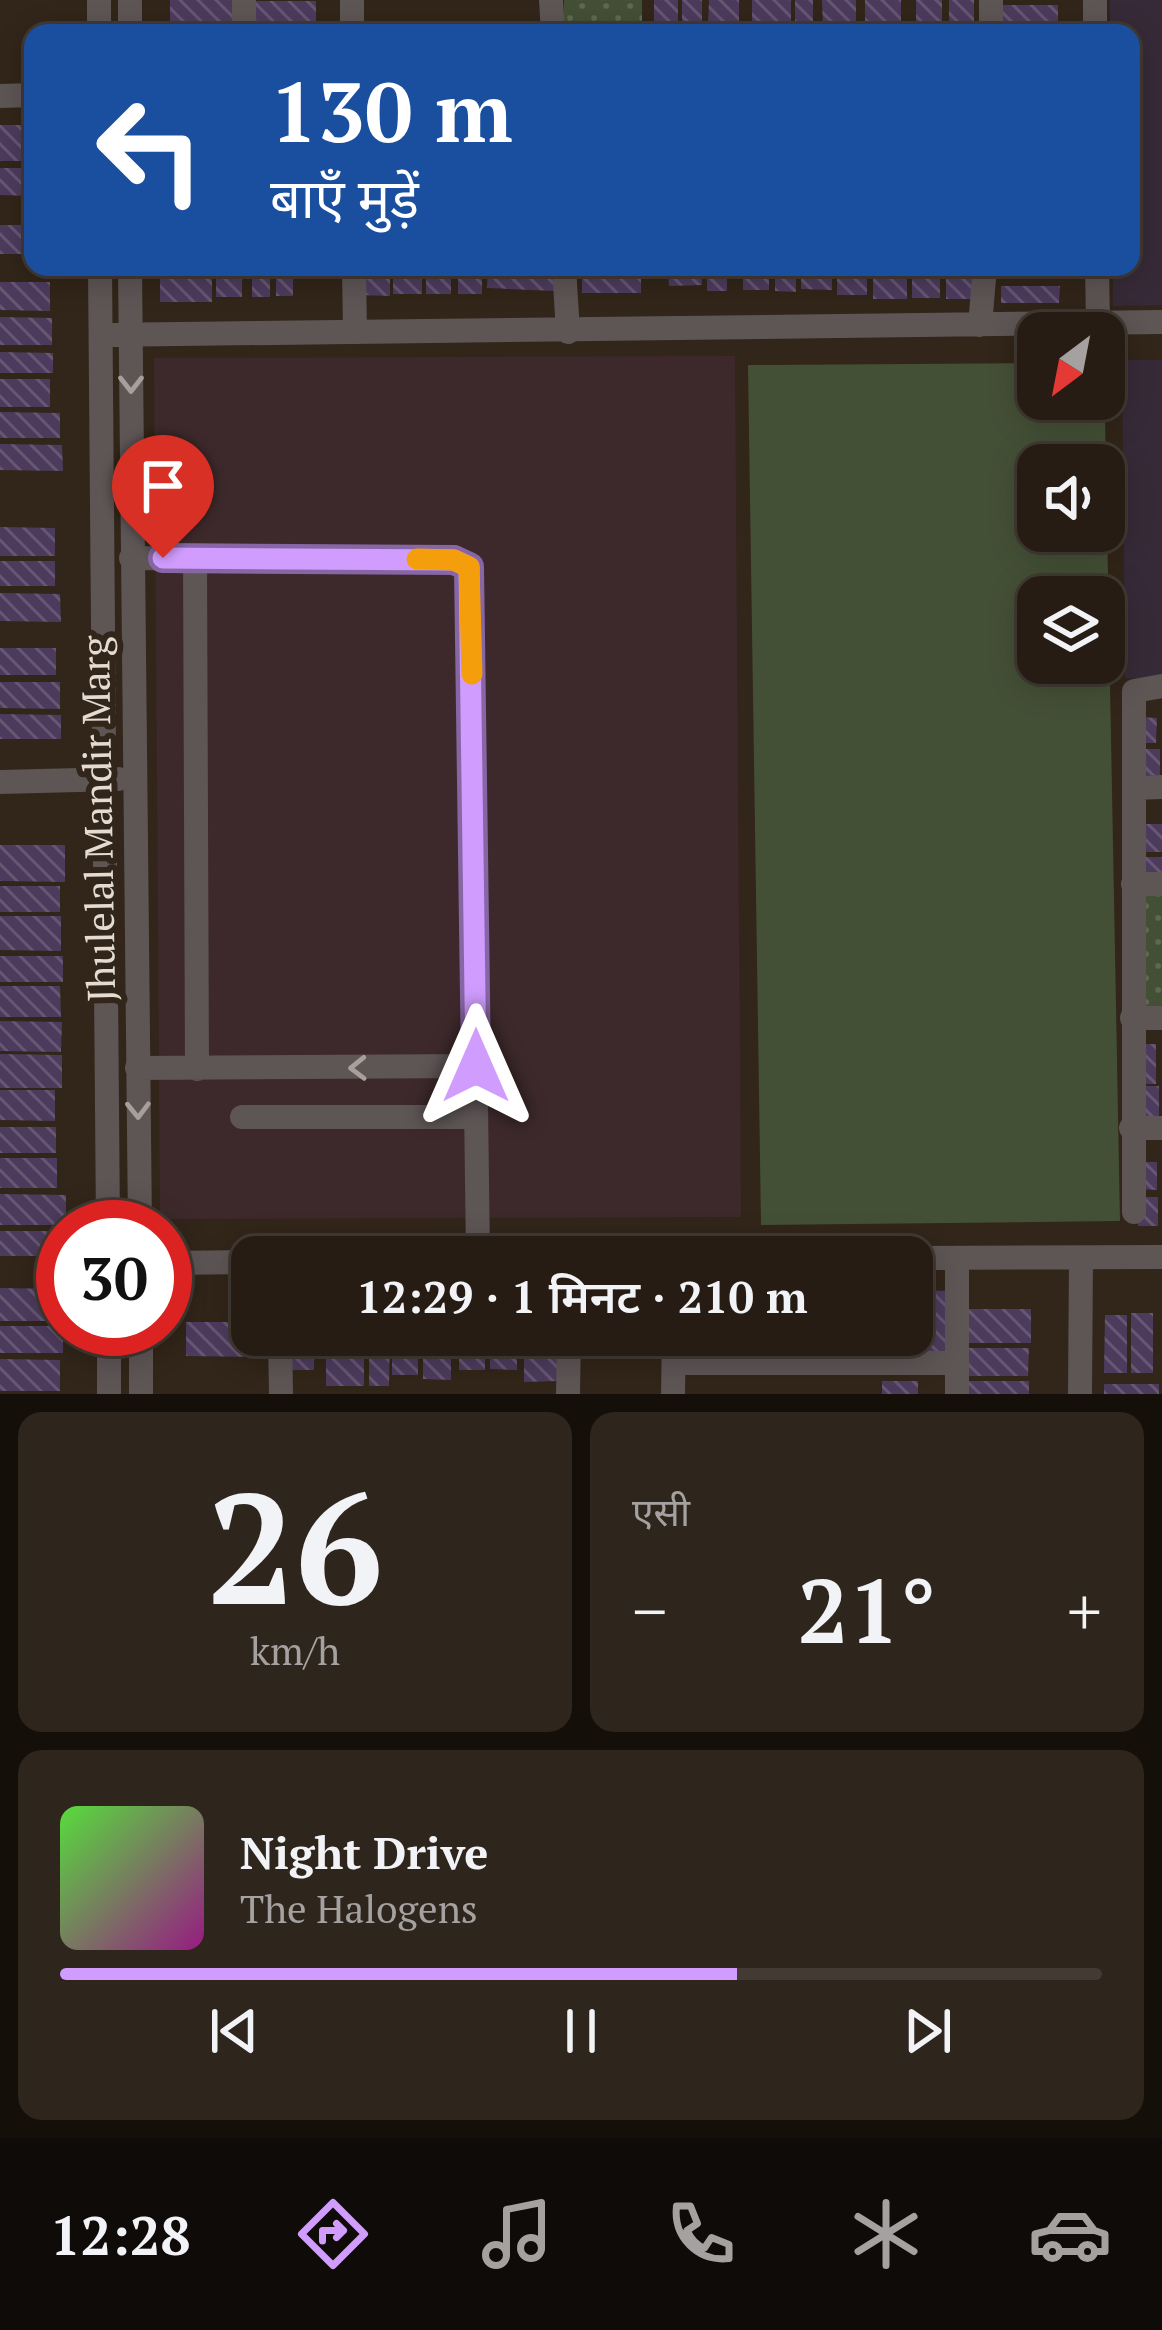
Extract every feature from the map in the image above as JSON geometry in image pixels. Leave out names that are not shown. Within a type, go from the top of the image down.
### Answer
[{"type":"street","name":"Jhulelal Mandir Marg","points":[[100,276],[108,1200]]},
{"type":"street","name":"Jhulelal Mandir Marg","points":[[130,276],[139,1200]]},
{"type":"street","points":[[354,276],[355,332]]},
{"type":"street","points":[[565,276],[568,332]]},
{"type":"street","points":[[980,325],[984,276]]},
{"type":"street","points":[[1097,276],[1098,312]]},
{"type":"street","points":[[1125,323],[1162,322]]},
{"type":"street","points":[[101,335],[1017,324]]},
{"type":"street","points":[[131,558],[454,560],[469,567],[478,1236]]},
{"type":"street","points":[[195,558],[197,1069]]},
{"type":"street","points":[[1134,1212],[1134,691],[1140,685],[1162,686]]},
{"type":"street","points":[[0,782],[132,779]]},
{"type":"street","points":[[1134,788],[1162,788]]},
{"type":"street","points":[[1133,884],[1162,884]]},
{"type":"street","points":[[1132,1018],[1162,1018]]},
{"type":"street","points":[[137,1068],[476,1066]]},
{"type":"street","points":[[242,1117],[476,1118]]},
{"type":"street","points":[[1131,1128],[1162,1128]]},
{"type":"street","points":[[933,1258],[1162,1257]]},
{"type":"street","points":[[957,1394],[958,1258]]},
{"type":"street","points":[[1080,1394],[1081,1258]]},
{"type":"street","points":[[192,1262],[231,1262]]},
{"type":"street","points":[[109,1356],[110,1394]]},
{"type":"street","points":[[141,1356],[141,1394]]},
{"type":"street","points":[[280,1356],[281,1394]]},
{"type":"street","points":[[568,1356],[568,1394]]},
{"type":"street","points":[[673,1394],[674,1356]]},
{"type":"street","points":[[674,1363],[957,1363]]},
{"type":"shaded area","points":[[1110,0],[1162,0],[1162,305],[1113,306],[1113,276],[1140,276],[1140,24],[1110,24]]},
{"type":"shaded area","points":[[735,356],[741,1217],[192,1219],[192,1200],[160,1200],[154,358]]},
{"type":"shaded area","points":[[1125,360],[1162,360],[1162,678],[1125,678]]},
{"type":"green space","points":[[564,0],[642,0],[642,24],[564,24]]},
{"type":"green space","points":[[1017,363],[1017,420],[1105,420],[1106,444],[1017,444],[1017,552],[1108,552],[1108,576],[1017,576],[1017,684],[1110,684],[1120,1221],[761,1225],[748,365]]},
{"type":"green space","points":[[1142,892],[1162,892],[1162,1008],[1141,1008]]},
{"type":"building","points":[[170,0],[236,0],[236,24],[170,24]]},
{"type":"building","points":[[654,0],[678,0],[678,24],[654,24]]},
{"type":"building","points":[[682,0],[702,0],[702,24],[682,24]]},
{"type":"building","points":[[709,0],[739,0],[739,24],[708,24]]},
{"type":"building","points":[[752,0],[791,0],[791,24],[752,24]]},
{"type":"building","points":[[795,0],[813,0],[813,24],[795,24]]},
{"type":"building","points":[[822,0],[856,0],[856,24],[823,24]]},
{"type":"building","points":[[865,0],[901,0],[901,24],[865,24]]},
{"type":"building","points":[[916,0],[942,0],[942,24],[916,24]]},
{"type":"building","points":[[949,0],[974,0],[974,24],[949,24]]},
{"type":"building","points":[[253,1],[316,1],[316,24],[253,24]]},
{"type":"building","points":[[1000,5],[1058,5],[1058,24],[1000,24]]},
{"type":"building","points":[[0,125],[24,125],[24,161],[0,161]]},
{"type":"building","points":[[0,168],[24,168],[24,196],[0,195]]},
{"type":"building","points":[[0,225],[24,225],[24,254],[0,254]]},
{"type":"building","points":[[160,276],[212,276],[212,302],[160,302]]},
{"type":"building","points":[[216,276],[242,276],[242,297],[216,297]]},
{"type":"building","points":[[252,276],[270,276],[270,297],[252,297]]},
{"type":"building","points":[[276,276],[293,276],[293,296],[276,296]]},
{"type":"building","points":[[359,276],[390,276],[390,296],[359,295]]},
{"type":"building","points":[[393,276],[422,276],[422,294],[393,294]]},
{"type":"building","points":[[426,276],[451,276],[451,294],[426,294]]},
{"type":"building","points":[[458,276],[482,276],[482,294],[458,294]]},
{"type":"building","points":[[488,276],[555,276],[555,291],[487,288]]},
{"type":"building","points":[[582,276],[641,276],[641,293],[582,293]]},
{"type":"building","points":[[668,276],[702,276],[702,285],[669,286]]},
{"type":"building","points":[[707,276],[727,276],[727,291],[707,291]]},
{"type":"building","points":[[743,276],[769,276],[769,290],[743,290]]},
{"type":"building","points":[[775,276],[796,276],[796,292],[775,291]]},
{"type":"building","points":[[801,276],[832,276],[832,290],[801,289]]},
{"type":"building","points":[[837,276],[867,276],[867,295],[837,295]]},
{"type":"building","points":[[873,276],[907,276],[907,299],[873,299]]},
{"type":"building","points":[[912,276],[940,276],[940,298],[912,298]]},
{"type":"building","points":[[946,276],[975,276],[975,299],[946,299]]},
{"type":"building","points":[[1000,276],[1059,276],[1059,279]]},
{"type":"building","points":[[0,282],[50,282],[50,311],[0,310]]},
{"type":"building","points":[[1001,286],[1060,286],[1059,303],[1001,303]]},
{"type":"building","points":[[0,317],[52,318],[52,345],[0,345]]},
{"type":"building","points":[[0,352],[53,353],[53,373],[0,373]]},
{"type":"building","points":[[0,379],[50,379],[50,407],[0,407]]},
{"type":"building","points":[[0,412],[60,413],[60,438],[0,438]]},
{"type":"building","points":[[0,444],[62,445],[63,471],[0,470]]},
{"type":"building","points":[[0,527],[55,528],[55,556],[0,556]]},
{"type":"building","points":[[0,561],[55,561],[55,586],[0,586]]},
{"type":"building","points":[[0,593],[60,594],[61,622],[0,621]]},
{"type":"building","points":[[0,648],[56,648],[56,675],[0,675]]},
{"type":"building","points":[[0,682],[60,682],[60,709],[0,708]]},
{"type":"building","points":[[0,714],[61,715],[61,739],[0,739]]},
{"type":"building","points":[[1140,717],[1157,718],[1156,743],[1138,743]]},
{"type":"building","points":[[1139,749],[1160,749],[1160,776],[1139,775]]},
{"type":"building","points":[[1138,824],[1162,824],[1162,852],[1138,852]]},
{"type":"building","points":[[0,845],[65,845],[65,882],[0,881]]},
{"type":"building","points":[[1137,857],[1162,857],[1162,880],[1137,880]]},
{"type":"building","points":[[0,886],[60,886],[60,912],[0,912]]},
{"type":"building","points":[[0,916],[61,916],[61,951],[0,950]]},
{"type":"building","points":[[0,956],[63,956],[63,982],[0,982]]},
{"type":"building","points":[[0,986],[60,986],[61,1017],[0,1017]]},
{"type":"building","points":[[0,1021],[62,1022],[61,1052],[0,1051]]},
{"type":"building","points":[[1135,1044],[1156,1044],[1156,1084],[1135,1084]]},
{"type":"building","points":[[0,1054],[62,1055],[62,1088],[0,1088]]},
{"type":"building","points":[[1135,1086],[1159,1086],[1159,1118],[1135,1118]]},
{"type":"building","points":[[0,1090],[55,1090],[55,1121],[0,1120]]},
{"type":"building","points":[[0,1127],[56,1127],[56,1153],[0,1153]]},
{"type":"building","points":[[0,1158],[57,1158],[57,1188],[0,1188]]},
{"type":"building","points":[[1137,1162],[1157,1162],[1157,1190],[1137,1189]]},
{"type":"building","points":[[0,1194],[66,1195],[66,1200],[36,1200],[36,1225],[0,1225]]},
{"type":"building","points":[[1138,1197],[1158,1197],[1158,1226],[1138,1226]]},
{"type":"building","points":[[0,1231],[36,1231],[36,1256],[0,1256]]},
{"type":"building","points":[[0,1288],[36,1289],[36,1321],[0,1321]]},
{"type":"building","points":[[933,1291],[949,1291],[949,1359],[913,1358],[933,1356]]},
{"type":"building","points":[[963,1309],[1031,1309],[1031,1343],[962,1343]]},
{"type":"building","points":[[1131,1313],[1153,1313],[1153,1373],[1131,1373]]},
{"type":"building","points":[[1105,1315],[1127,1315],[1127,1373],[1104,1373]]},
{"type":"building","points":[[192,1322],[231,1322],[231,1356],[258,1357],[186,1356],[192,1356]]},
{"type":"building","points":[[0,1326],[36,1326],[36,1353],[0,1353]]},
{"type":"building","points":[[963,1348],[1029,1348],[1028,1376],[963,1376]]},
{"type":"building","points":[[284,1356],[314,1356],[314,1370],[284,1370]]},
{"type":"building","points":[[326,1356],[364,1356],[364,1386],[326,1386]]},
{"type":"building","points":[[369,1356],[390,1356],[389,1386],[369,1386]]},
{"type":"building","points":[[392,1356],[418,1356],[418,1375],[392,1375]]},
{"type":"building","points":[[423,1356],[451,1356],[451,1380],[423,1379]]},
{"type":"building","points":[[459,1356],[485,1356],[485,1370],[459,1370]]},
{"type":"building","points":[[490,1356],[517,1356],[517,1370],[490,1369]]},
{"type":"building","points":[[524,1356],[558,1356],[558,1381],[524,1382]]},
{"type":"building","points":[[0,1359],[60,1360],[60,1391],[0,1391]]},
{"type":"building","points":[[882,1381],[918,1381],[918,1394],[882,1394]]},
{"type":"building","points":[[964,1381],[1029,1381],[1029,1394],[964,1394]]},
{"type":"building","points":[[1104,1384],[1159,1384],[1159,1394],[1104,1394]]},
{"type":"slow traffic","points":[[417,559],[454,560],[469,567],[472,674]]},
{"type":"route","points":[[163,558],[454,560],[469,567],[476,1066]]}]
